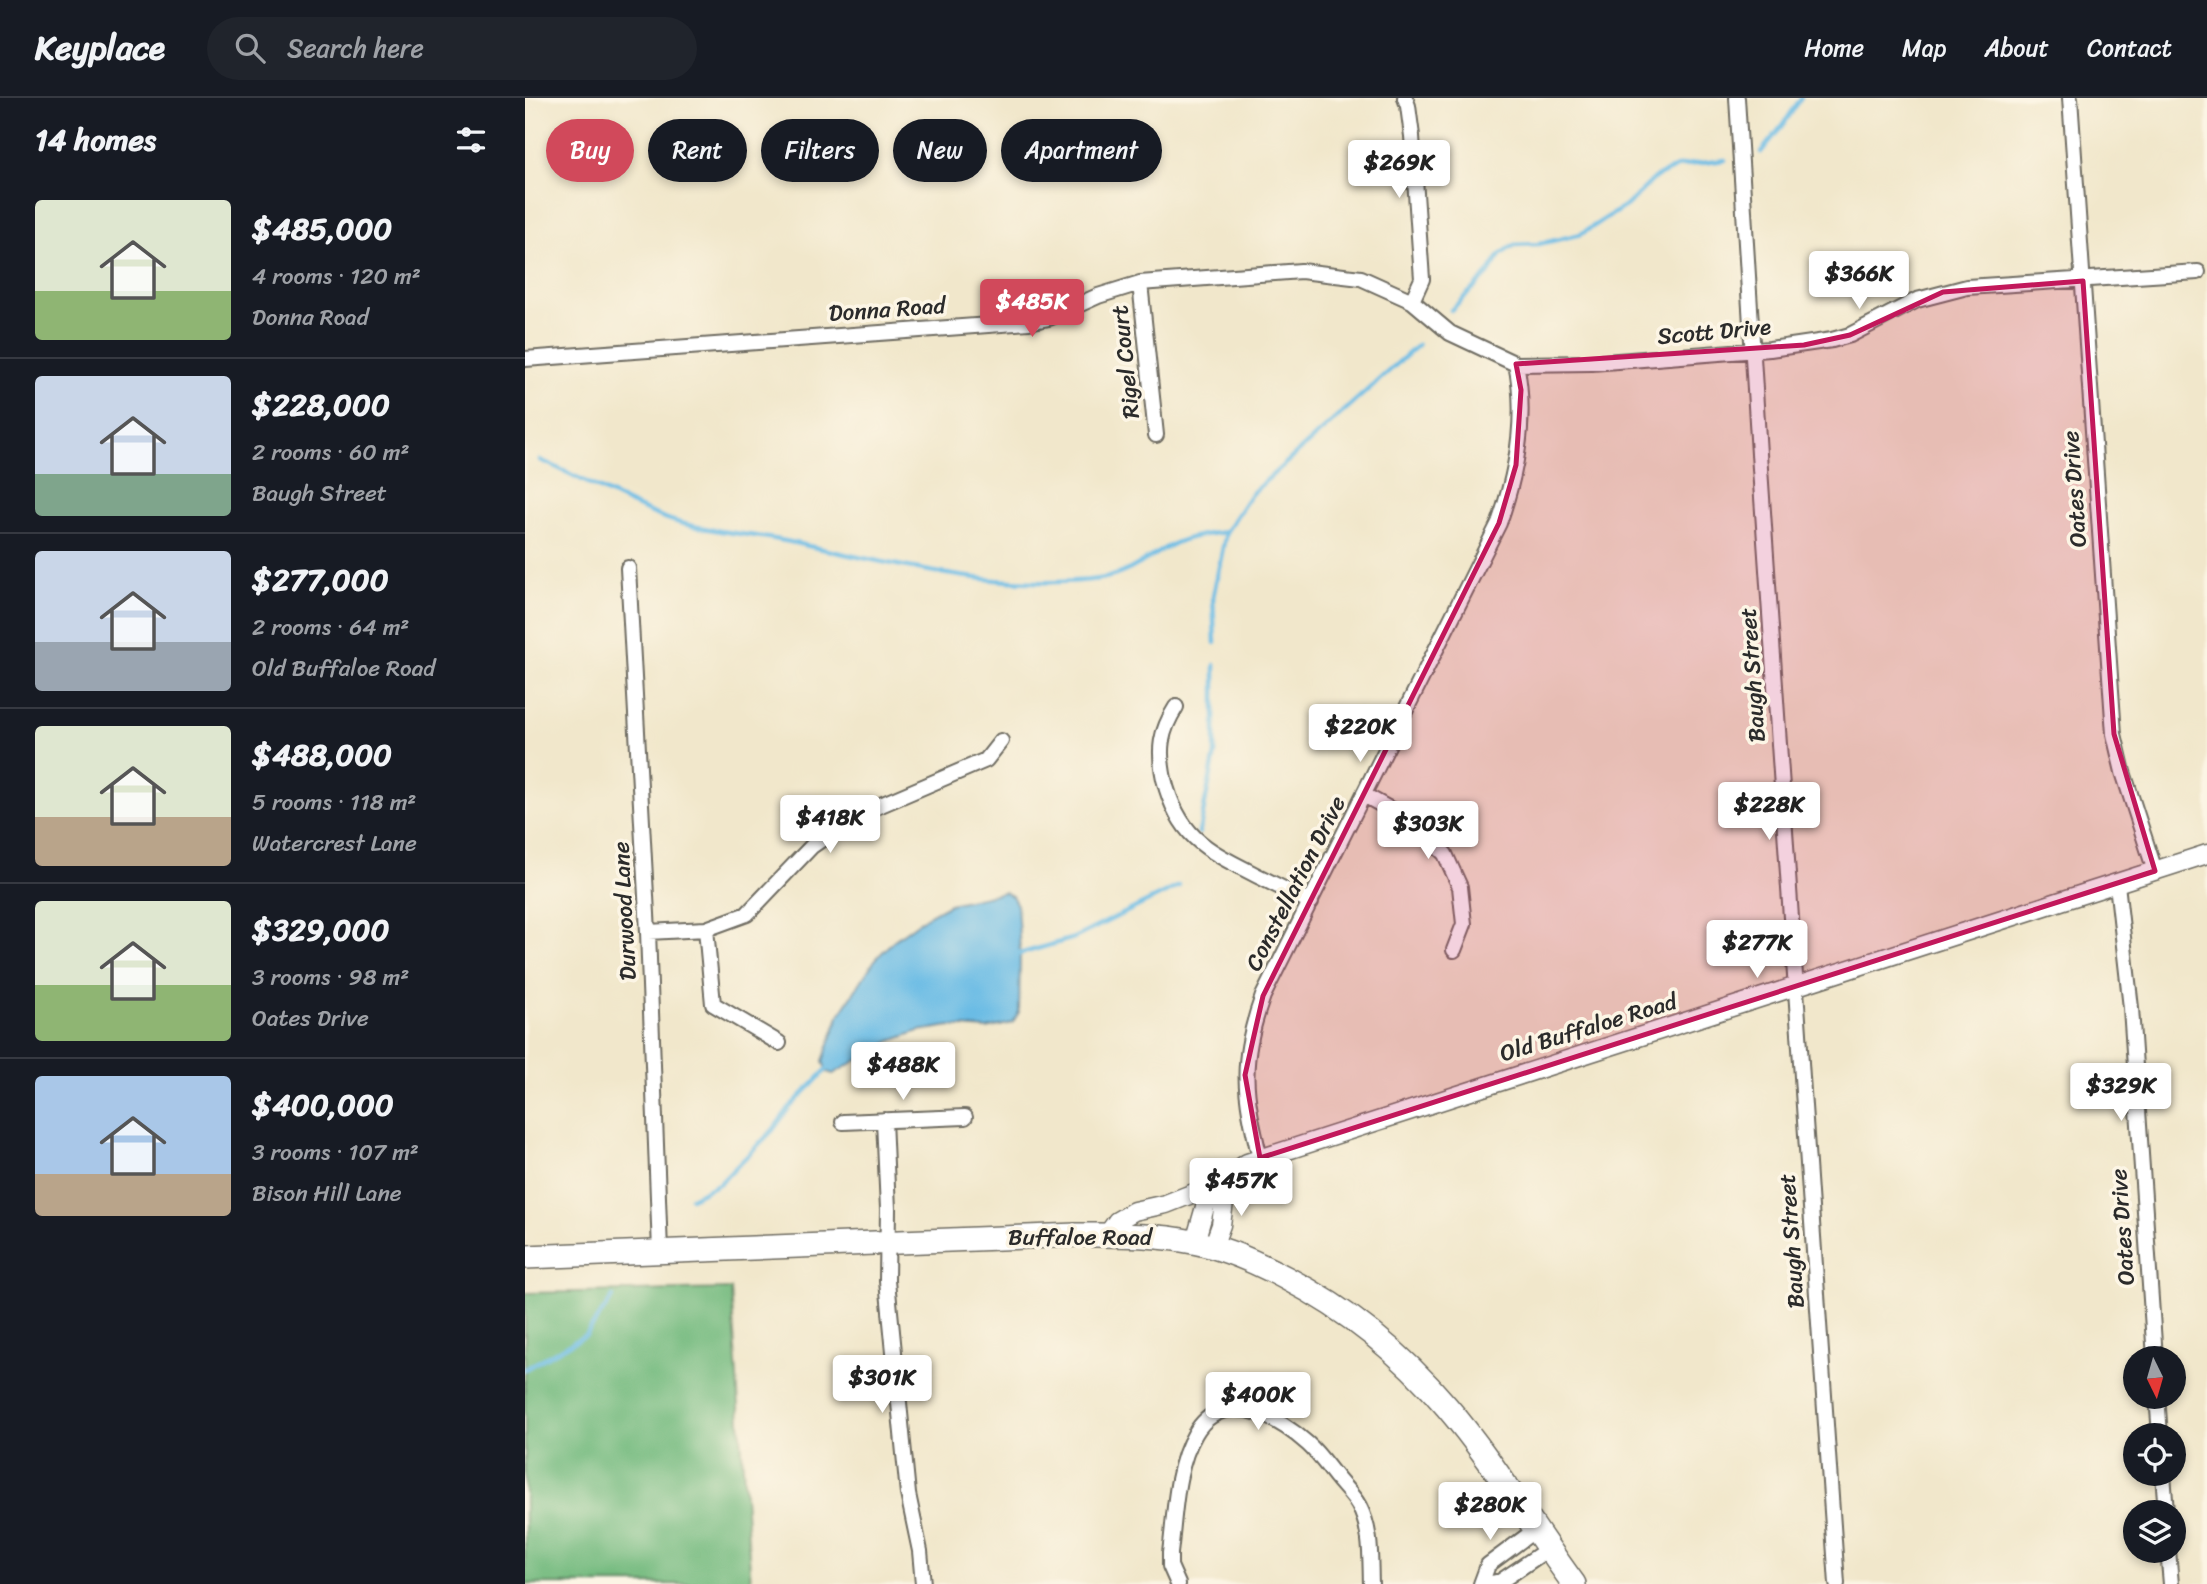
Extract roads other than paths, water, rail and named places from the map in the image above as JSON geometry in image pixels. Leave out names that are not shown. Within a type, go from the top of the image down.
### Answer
[{"type":"main road","name":"Buffaloe Road","points":[[525,1257],[1107,1235],[1157,1236],[1204,1245],[1264,1267],[1307,1289],[1364,1326],[1402,1359],[1448,1407],[1574,1584]]},
{"type":"street","points":[[1405,98],[1412,136],[1422,279],[1412,301]]},
{"type":"street","name":"Baugh Street","points":[[1737,98],[1837,1584]]},
{"type":"street","name":"Oates Drive","points":[[2070,98],[2114,734],[2123,772],[2155,871]]},
{"type":"street","name":"Donna Road","points":[[525,359],[1029,322],[1049,318],[1098,296],[1140,283],[1301,271],[1361,278],[1412,301],[1450,333],[1516,364]]},
{"type":"street","name":"Scott Drive","points":[[1516,364],[1592,363],[1804,345],[1850,335],[1917,300],[1943,292],[1999,284],[2198,272]]},
{"type":"street","name":"Rigel Court","points":[[1140,283],[1156,435]]},
{"type":"street","name":"Constellation Drive","points":[[1260,1158],[1247,1099],[1245,1075],[1251,1027],[1263,996],[1499,523],[1516,465],[1521,390],[1516,364]]},
{"type":"street","name":"Durwood Lane","points":[[628,568],[649,932],[660,1251]]},
{"type":"street","points":[[1176,707],[1165,724],[1160,745],[1161,765],[1171,800],[1186,829],[1207,850],[1311,902]]},
{"type":"street","points":[[649,932],[706,929],[747,914],[812,846],[855,816],[986,760],[1001,741]]},
{"type":"street","points":[[1364,795],[1411,821],[1445,853],[1460,887],[1464,924],[1454,950]]},
{"type":"street","name":"Old Buffaloe Road","points":[[1107,1235],[1117,1221],[1134,1211],[1166,1204],[1224,1180],[1247,1163],[1260,1158],[2207,854]]},
{"type":"street","name":"Oates Drive","points":[[2116,884],[2130,1008],[2153,1346]]},
{"type":"street","points":[[706,929],[713,1004],[779,1043]]},
{"type":"street","points":[[843,1122],[965,1117]]},
{"type":"street","points":[[884,1120],[887,1281],[908,1494],[920,1551],[923,1584]]},
{"type":"street","points":[[1204,1245],[1221,1225],[1224,1180]]},
{"type":"street","points":[[1178,1584],[1170,1566],[1170,1553],[1182,1463],[1202,1423],[1213,1414],[1237,1409],[1253,1410],[1286,1426],[1310,1446],[1357,1503],[1369,1535],[1371,1584]]},
{"type":"street","points":[[1535,1530],[1488,1565],[1483,1584],[1501,1581],[1548,1549]]},
{"type":"street","points":[[2169,1563],[2171,1584]]},
{"type":"water","points":[[1004,892],[1012,896],[1017,905],[1020,952],[1019,1012],[1012,1023],[987,1029],[950,1026],[919,1031],[891,1041],[833,1074],[827,1072],[823,1061],[840,1014],[875,960],[893,941],[926,917],[950,904]]},
{"type":"waterway","points":[[1761,152],[1801,98]]},
{"type":"waterway","points":[[1451,310],[1488,274],[1500,255],[1514,245],[1539,244],[1581,234],[1627,205],[1656,177],[1679,166],[1725,160]]},
{"type":"waterway","points":[[1215,643],[1213,597],[1226,532],[1251,494],[1418,345]]},
{"type":"waterway","points":[[540,460],[645,510],[680,523],[785,541],[902,566],[980,578],[1059,582],[1110,577],[1181,541],[1226,532]]},
{"type":"waterway","points":[[1199,833],[1215,754],[1215,665]]},
{"type":"waterway","points":[[1016,955],[1074,938],[1179,886]]},
{"type":"waterway","points":[[691,1198],[720,1183],[773,1130],[789,1108],[831,1065]]},
{"type":"waterway","points":[[525,1369],[586,1335],[613,1297]]}]
